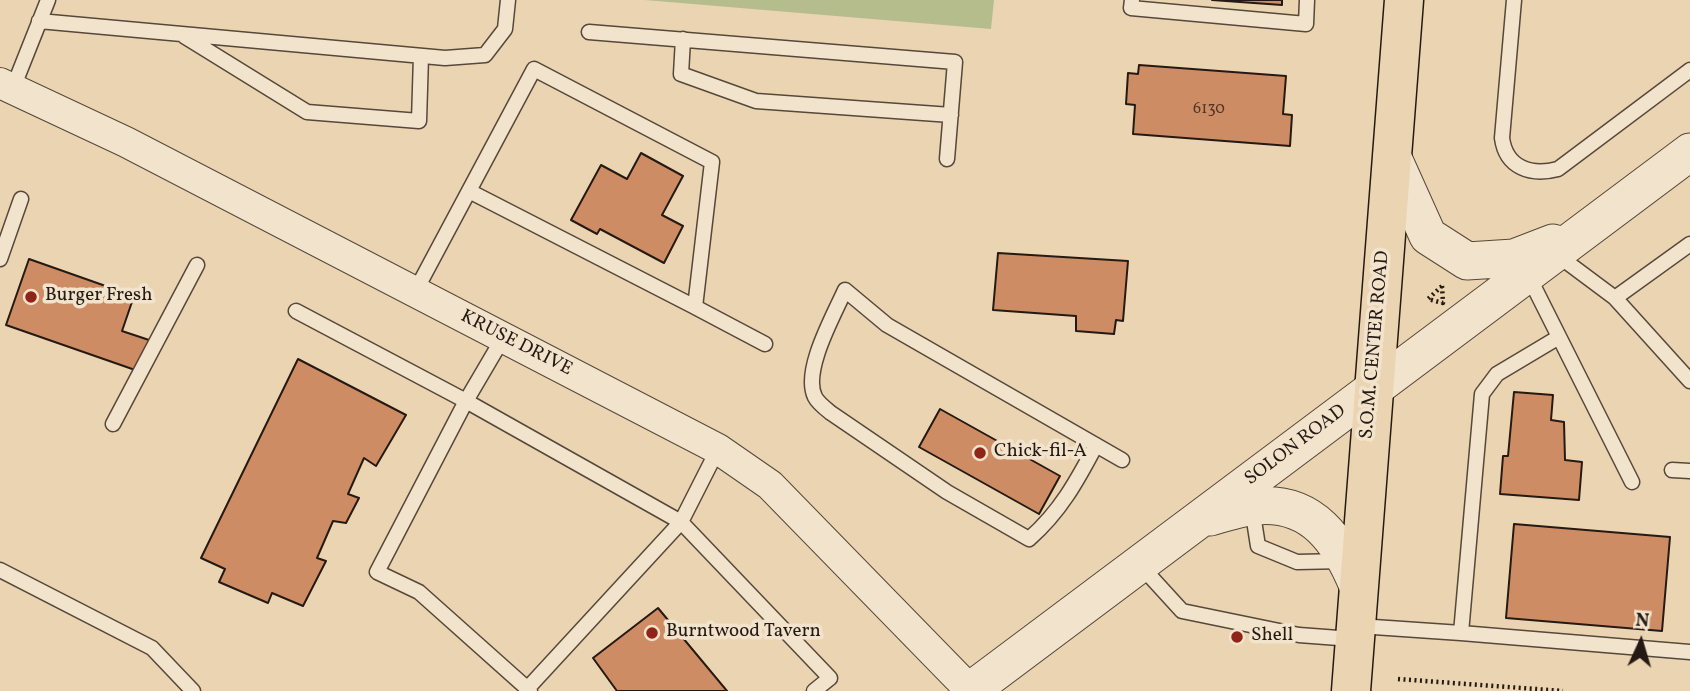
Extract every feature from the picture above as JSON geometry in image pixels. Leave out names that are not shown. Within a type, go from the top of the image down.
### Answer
[{"type":"main road","name":"S.O.M. CENTER ROAD","points":[[1351,691],[1355,632],[1353,573],[1372,389],[1405,0]]},
{"type":"street","name":"KRUSE DRIVE","points":[[6,86],[127,142],[718,449],[770,485],[971,691]]},
{"type":"street","name":"SOLON ROAD","points":[[971,691],[1690,152]]},
{"type":"street","points":[[1392,156],[1427,236],[1467,261],[1555,253]]},
{"type":"street","points":[[1199,519],[1251,507],[1292,510],[1322,525],[1353,573]]},
{"type":"lane","points":[[6,86],[48,0]]},
{"type":"lane","points":[[39,21],[421,55],[485,55],[505,29],[508,0]]},
{"type":"lane","points":[[1132,0],[1131,8],[1306,24],[1307,0]]},
{"type":"lane","points":[[1514,0],[1502,138],[1509,159],[1521,169],[1534,172],[1558,169],[1690,70]]},
{"type":"lane","points":[[589,32],[955,62],[947,159]]},
{"type":"lane","points":[[180,34],[307,112],[419,121],[421,55]]},
{"type":"lane","points":[[683,39],[681,74],[756,101],[951,115]]},
{"type":"lane","points":[[415,292],[534,69],[712,162],[695,307]]},
{"type":"lane","points":[[469,191],[765,344]]},
{"type":"lane","points":[[0,259],[21,199]]},
{"type":"lane","points":[[1615,298],[1690,244]]},
{"type":"lane","points":[[1555,253],[1615,298],[1690,381]]},
{"type":"lane","points":[[1555,253],[1559,337],[1632,482]]},
{"type":"lane","points":[[113,424],[197,265]]},
{"type":"lane","points":[[1096,445],[1072,490],[1050,520],[1029,538],[999,524],[982,509],[947,492],[831,413],[815,397],[812,376],[821,343],[845,290],[887,325],[1096,445],[1122,460]]},
{"type":"lane","points":[[296,311],[466,401],[681,522],[830,678],[814,691]]},
{"type":"lane","points":[[1461,633],[1477,419],[1482,394],[1497,374],[1559,337]]},
{"type":"lane","points":[[503,338],[466,401],[377,572],[419,592],[528,690],[681,522],[718,449]]},
{"type":"lane","points":[[1672,470],[1690,471]]},
{"type":"lane","points":[[1139,564],[1182,611],[1299,635],[1355,632],[1461,633],[1690,652]]},
{"type":"lane","points":[[0,570],[152,648],[193,691]]},
{"type":"path","points":[[1398,679],[1563,691]]},
{"type":"green space","points":[[645,0],[994,0],[991,29]]},
{"type":"building","points":[[1212,0],[1282,0],[1282,5]]},
{"type":"building","points":[[1139,65],[1286,76],[1283,114],[1292,115],[1290,146],[1133,134],[1135,105],[1126,104],[1128,73],[1138,74]]},
{"type":"building","points":[[641,153],[683,176],[662,215],[683,226],[664,263],[600,229],[597,234],[571,220],[601,165],[627,179]]},
{"type":"building","points":[[998,253],[1128,261],[1123,321],[1116,320],[1114,334],[1076,331],[1076,316],[993,310]]},
{"type":"building","points":[[29,259],[134,296],[122,331],[149,340],[138,371],[6,325]]},
{"type":"building","points":[[298,359],[406,415],[376,466],[364,458],[348,494],[359,498],[346,523],[333,521],[317,558],[326,561],[303,606],[272,593],[268,603],[219,582],[225,569],[201,558]]},
{"type":"building","points":[[1514,392],[1553,395],[1551,420],[1564,422],[1565,460],[1582,462],[1579,500],[1500,494],[1503,456],[1508,456]]},
{"type":"building","points":[[940,409],[1060,476],[1039,514],[919,447]]},
{"type":"building","points":[[1514,524],[1670,537],[1662,631],[1506,618]]},
{"type":"building","name":"Burntwood Tavern","points":[[658,608],[727,691],[617,691],[593,658]]},
{"type":"place","name":"Burger Fresh","points":[[31,297]]},
{"type":"place","name":"Chick-fil-A","points":[[980,453]]},
{"type":"place","name":"Burntwood Tavern","points":[[652,633]]},
{"type":"place","name":"Shell","points":[[1237,637]]}]
